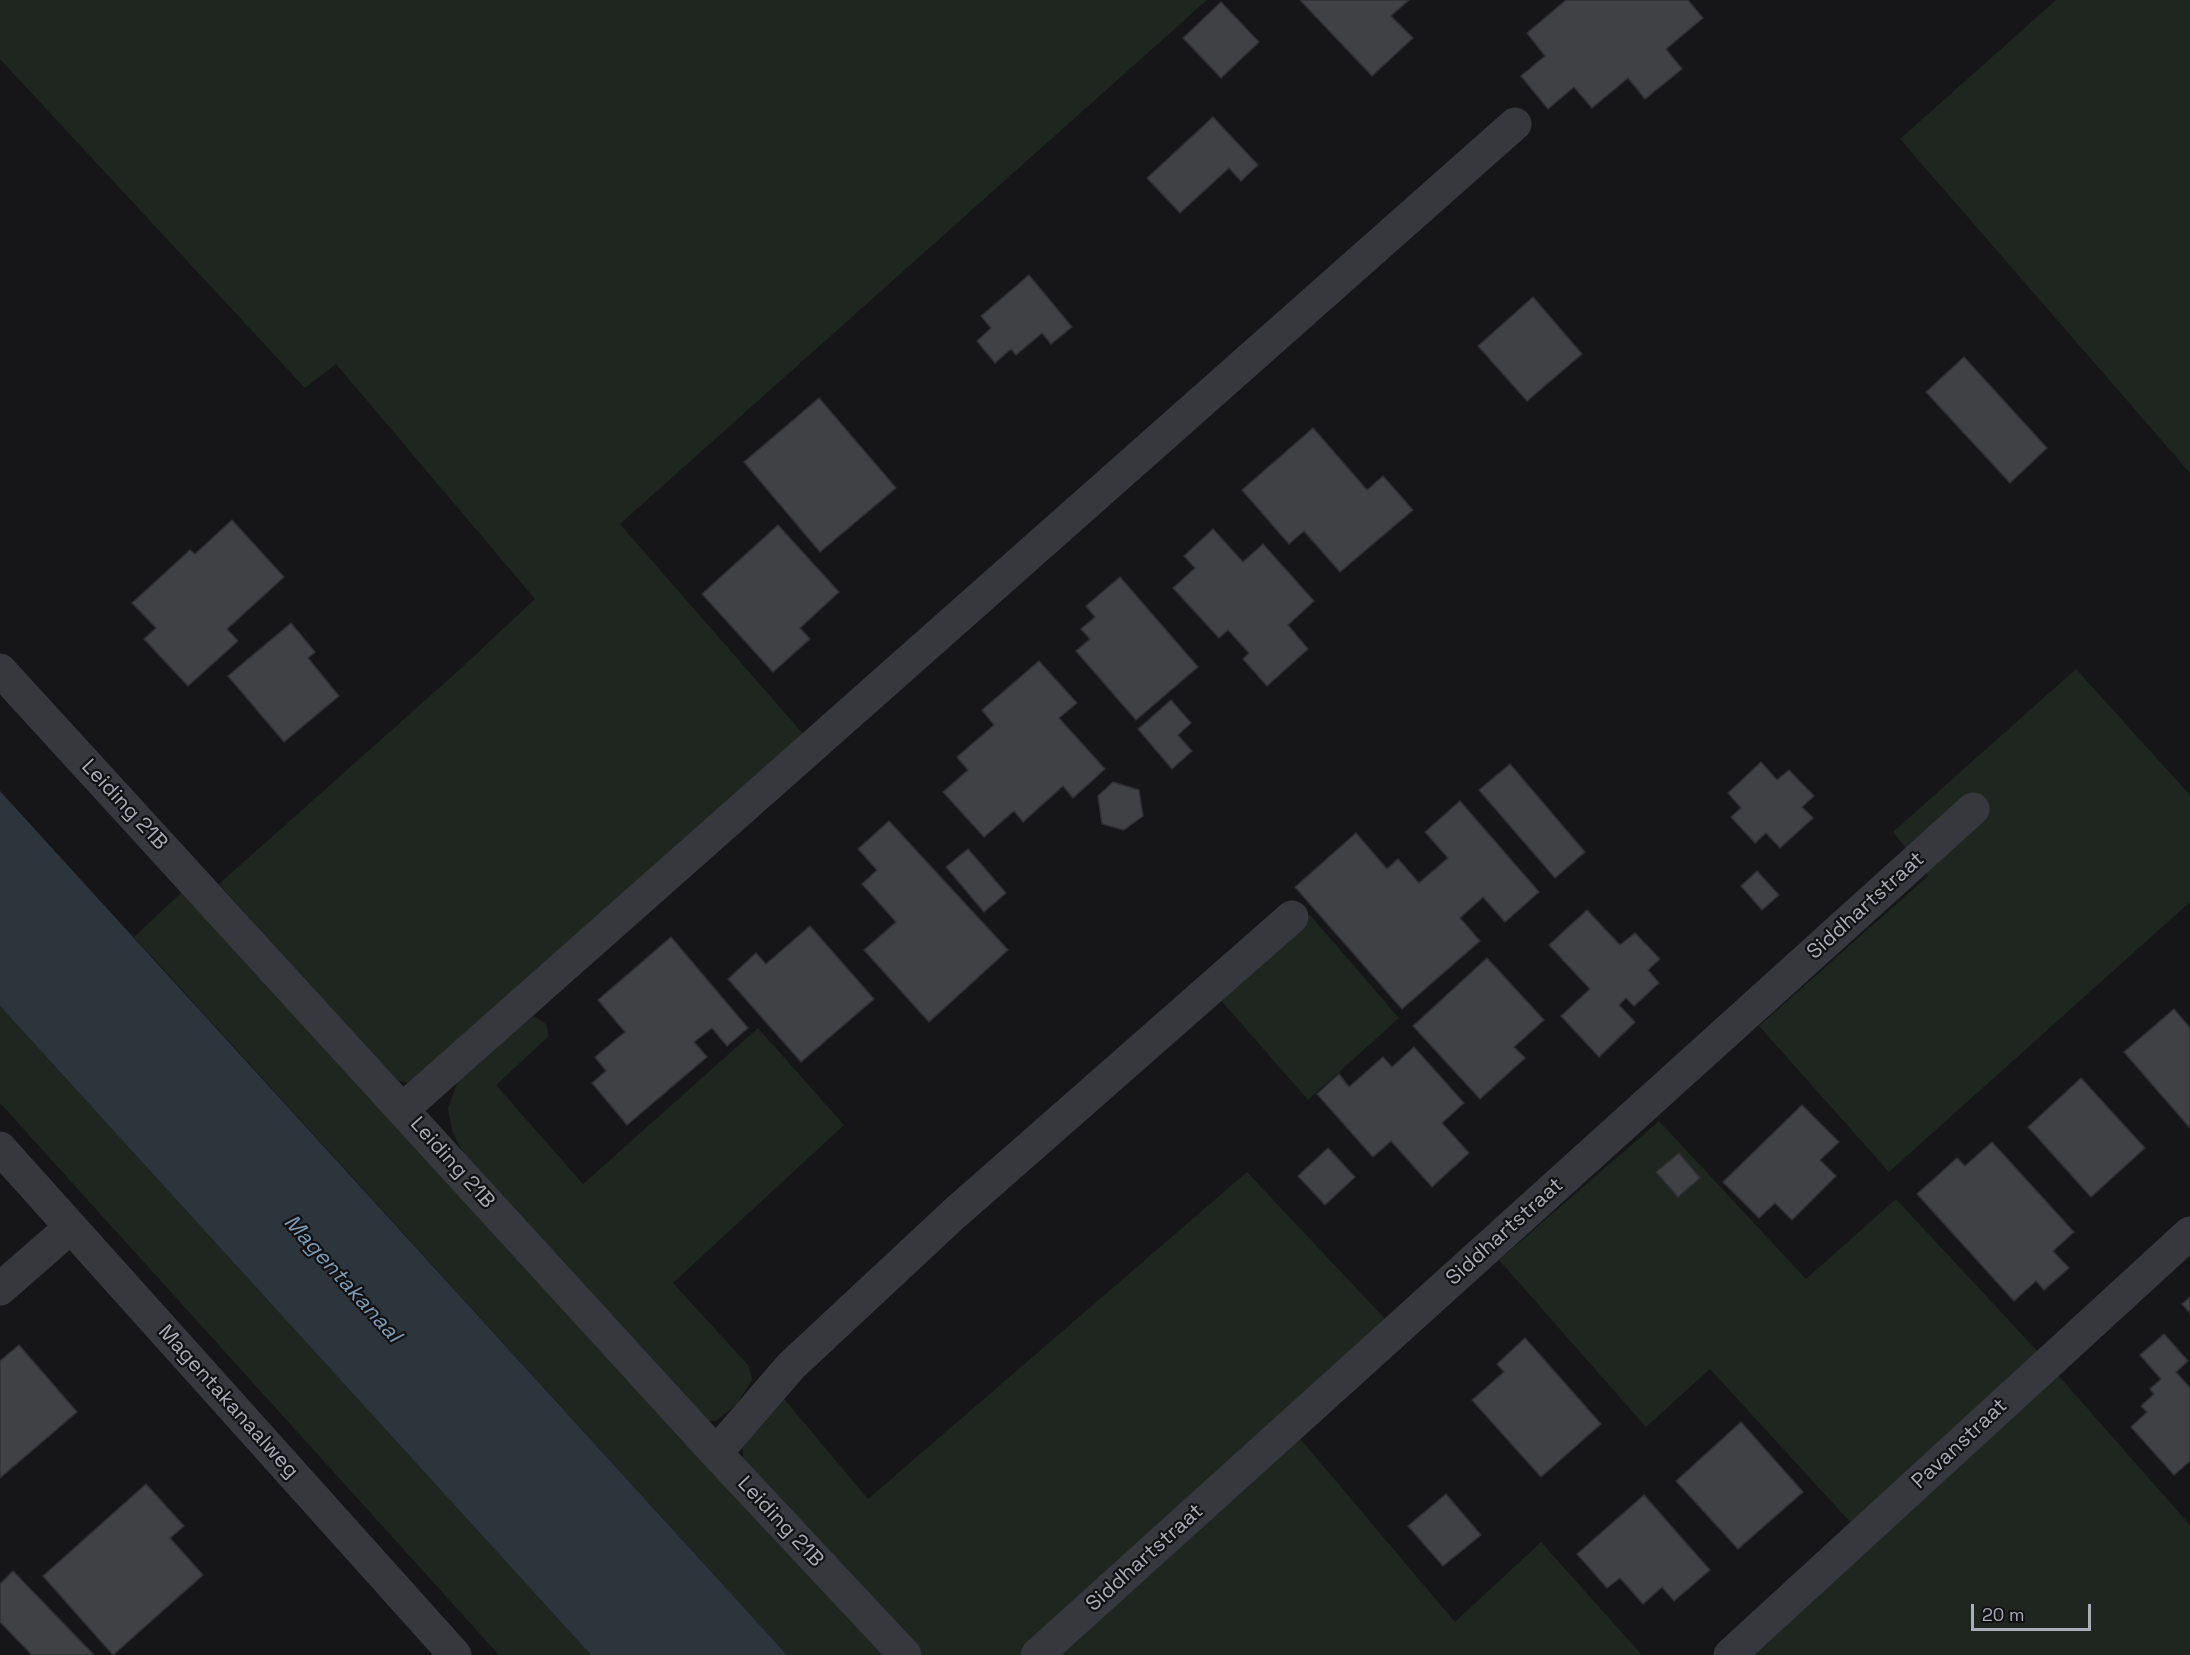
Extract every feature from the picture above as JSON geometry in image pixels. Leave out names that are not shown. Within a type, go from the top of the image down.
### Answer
[{"type":"street","points":[[403,1109],[1515,124]]},
{"type":"street","name":"Leiding 21B","points":[[0,670],[716,1453],[905,1655]]},
{"type":"street","name":"Siddhartstraat","points":[[1038,1655],[1973,809]]},
{"type":"street","points":[[716,1453],[799,1358],[954,1214],[1292,917]]},
{"type":"street","name":"Magentakanaalweg","points":[[0,1148],[455,1655]]},
{"type":"street","points":[[0,1289],[71,1227]]},
{"type":"street","name":"Pavanstraat","points":[[1730,1655],[2190,1233]]},
{"type":"shaded area","points":[[0,0],[1207,0],[620,524],[804,735],[408,1083],[394,1079],[219,884],[458,671],[535,599],[336,364],[305,388],[0,59]]},
{"type":"shaded area","points":[[2056,0],[2190,0],[2190,473],[1900,139]]},
{"type":"shaded area","points":[[2076,669],[2190,795],[2190,902],[1889,1172],[1759,1026],[1928,876],[1893,832]]},
{"type":"shaded area","points":[[184,890],[883,1655],[787,1655],[134,937]]},
{"type":"shaded area","points":[[1310,915],[1399,1018],[1308,1100],[1218,997]]},
{"type":"shaded area","points":[[0,1006],[591,1655],[499,1655],[0,1103]]},
{"type":"shaded area","points":[[534,1016],[546,1024],[549,1036],[496,1085],[583,1184],[758,1028],[844,1125],[673,1283],[749,1366],[752,1380],[736,1405],[716,1421],[701,1421],[469,1164],[452,1131],[448,1108],[458,1081],[512,1028]]},
{"type":"shaded area","points":[[1659,1121],[1806,1279],[1896,1199],[2040,1354],[1852,1524],[1710,1369],[1646,1427],[1499,1260]]},
{"type":"shaded area","points":[[1247,1172],[1389,1323],[1020,1655],[923,1655],[743,1462],[743,1439],[780,1394],[868,1499]]},
{"type":"shaded area","points":[[2057,1374],[2190,1525],[2190,1655],[1745,1655]]},
{"type":"shaded area","points":[[1297,1435],[1455,1622],[1541,1542],[1642,1655],[1051,1655]]},
{"type":"water","name":"Magentakanaal","points":[[0,791],[787,1655],[591,1655],[0,1006]]},
{"type":"building","points":[[1300,0],[1409,0],[1391,16],[1413,38],[1372,76]]},
{"type":"building","points":[[1566,0],[1688,0],[1703,18],[1666,49],[1682,69],[1645,99],[1628,78],[1592,108],[1574,87],[1548,109],[1521,76],[1545,56],[1527,33]]},
{"type":"building","points":[[1221,2],[1259,42],[1221,78],[1183,38]]},
{"type":"building","points":[[1213,117],[1258,165],[1241,181],[1229,168],[1180,213],[1147,178]]},
{"type":"building","points":[[1029,275],[1072,327],[1051,344],[1042,333],[1016,355],[1011,349],[995,363],[977,341],[991,328],[981,316]]},
{"type":"building","points":[[1533,297],[1582,354],[1527,401],[1478,346]]},
{"type":"building","points":[[1964,357],[2047,448],[2010,483],[1926,392]]},
{"type":"building","points":[[819,398],[896,488],[820,552],[744,462]]},
{"type":"building","points":[[1313,428],[1367,490],[1383,476],[1413,510],[1340,572],[1304,531],[1289,544],[1242,490]]},
{"type":"building","points":[[232,520],[284,577],[227,629],[238,641],[188,686],[144,639],[156,628],[132,603],[190,550],[195,554]]},
{"type":"building","points":[[778,525],[839,592],[800,628],[810,639],[773,672],[702,594]]},
{"type":"building","points":[[1213,529],[1243,562],[1263,544],[1314,601],[1288,625],[1308,649],[1267,686],[1243,659],[1249,653],[1228,630],[1219,638],[1173,588],[1195,568],[1184,556]]},
{"type":"building","points":[[1120,577],[1198,667],[1136,720],[1076,651],[1090,639],[1081,629],[1095,617],[1086,606]]},
{"type":"building","points":[[291,623],[315,652],[308,658],[339,696],[284,742],[228,676]]},
{"type":"building","points":[[1039,661],[1077,703],[1059,718],[1105,769],[1073,798],[1063,786],[1023,822],[1014,811],[984,837],[943,792],[968,770],[957,757],[994,725],[982,710]]},
{"type":"building","points":[[1171,700],[1191,723],[1178,735],[1192,751],[1172,769],[1138,729]]},
{"type":"building","points":[[1761,762],[1777,780],[1789,770],[1814,796],[1802,807],[1813,818],[1780,848],[1766,833],[1755,843],[1731,817],[1741,808],[1728,793]]},
{"type":"building","points":[[1510,764],[1585,852],[1555,878],[1479,790]]},
{"type":"building","points":[[1113,782],[1139,790],[1143,816],[1124,830],[1102,824],[1098,796]]},
{"type":"building","points":[[1460,801],[1539,892],[1505,922],[1483,897],[1460,918],[1480,941],[1402,1009],[1295,887],[1356,833],[1387,869],[1398,859],[1419,883],[1448,858],[1425,832]]},
{"type":"building","points":[[889,821],[1008,950],[929,1022],[864,950],[896,922],[862,884],[877,870],[858,849]]},
{"type":"building","points":[[968,849],[1006,893],[984,912],[946,867]]},
{"type":"building","points":[[1757,871],[1779,895],[1762,910],[1741,886]]},
{"type":"building","points":[[1587,910],[1620,945],[1635,933],[1660,959],[1648,970],[1659,983],[1634,1006],[1626,998],[1619,1005],[1635,1022],[1599,1057],[1561,1016],[1590,989],[1549,945]]},
{"type":"building","points":[[810,926],[874,999],[801,1062],[728,979],[756,953],[766,964]]},
{"type":"building","points":[[671,937],[748,1028],[727,1046],[712,1028],[694,1042],[707,1057],[627,1125],[592,1083],[606,1071],[595,1057],[625,1032],[598,1000]]},
{"type":"building","points":[[1487,958],[1544,1020],[1514,1047],[1525,1058],[1480,1099],[1413,1026]]},
{"type":"building","points":[[2174,1009],[2190,1028],[2190,1128],[2124,1052]]},
{"type":"building","points":[[1414,1047],[1464,1103],[1442,1123],[1469,1153],[1432,1187],[1391,1141],[1373,1157],[1317,1094],[1339,1074],[1349,1087],[1383,1057],[1392,1067]]},
{"type":"building","points":[[2081,1078],[2145,1148],[2091,1197],[2028,1127]]},
{"type":"building","points":[[1802,1105],[1839,1142],[1820,1160],[1836,1176],[1792,1220],[1775,1203],[1759,1218],[1723,1182]]},
{"type":"building","points":[[1992,1142],[2074,1232],[2053,1251],[2069,1268],[2044,1290],[2036,1281],[2014,1301],[1917,1194],[1957,1158],[1965,1166]]},
{"type":"building","points":[[1328,1148],[1355,1177],[1325,1205],[1298,1176]]},
{"type":"building","points":[[1679,1153],[1700,1178],[1678,1197],[1656,1172]]},
{"type":"building","points":[[2190,1297],[2190,1313],[2182,1304]]},
{"type":"building","points":[[2164,1334],[2188,1361],[2176,1372],[2190,1388],[2190,1461],[2174,1475],[2131,1427],[2147,1412],[2141,1406],[2154,1394],[2150,1389],[2161,1379],[2140,1355]]},
{"type":"building","points":[[1525,1338],[1601,1424],[1541,1477],[1472,1400],[1504,1372],[1497,1364]]},
{"type":"building","points":[[19,1345],[77,1412],[0,1478],[0,1361]]},
{"type":"building","points":[[1741,1422],[1803,1492],[1738,1549],[1676,1481]]},
{"type":"building","points":[[146,1484],[184,1526],[170,1538],[203,1575],[113,1655],[43,1576]]},
{"type":"building","points":[[1446,1494],[1481,1535],[1443,1566],[1408,1526]]},
{"type":"building","points":[[1644,1495],[1710,1570],[1674,1601],[1662,1587],[1643,1604],[1620,1578],[1607,1588],[1577,1554]]},
{"type":"building","points":[[13,1571],[94,1655],[32,1655],[0,1622],[0,1584]]}]
